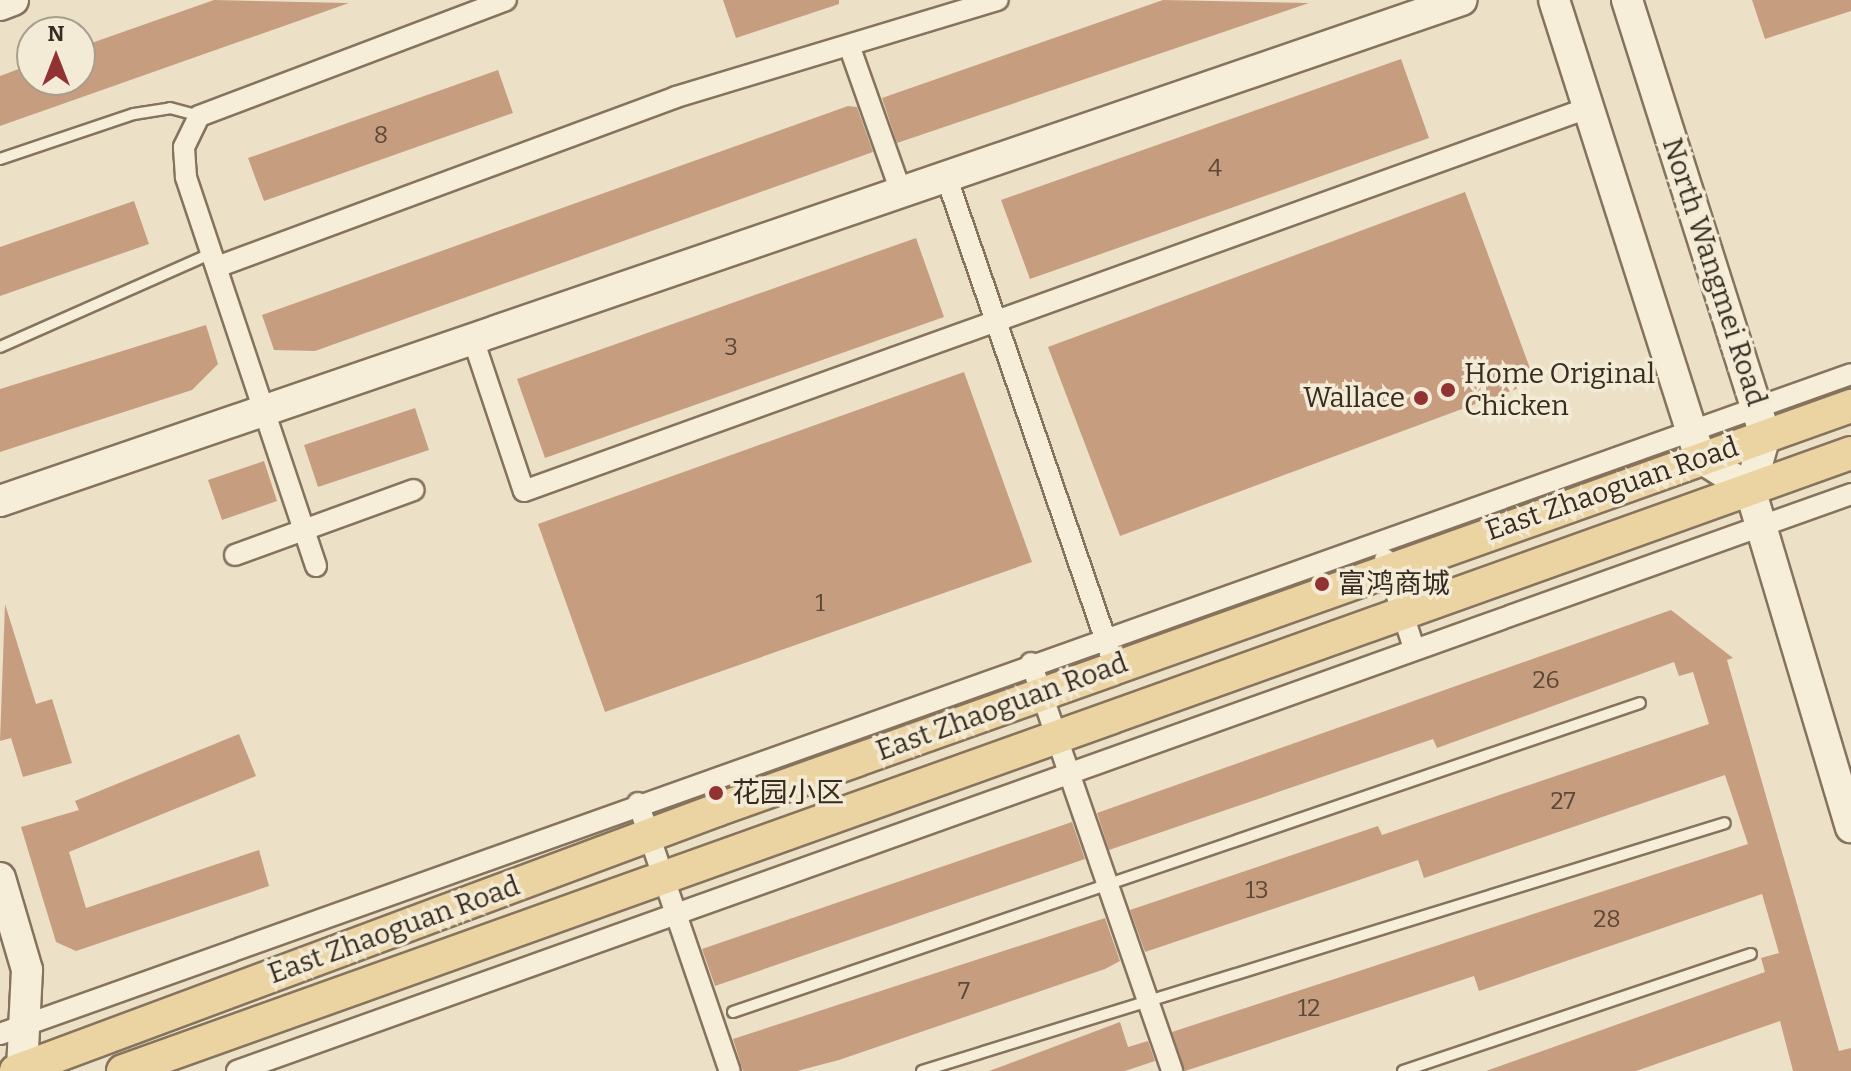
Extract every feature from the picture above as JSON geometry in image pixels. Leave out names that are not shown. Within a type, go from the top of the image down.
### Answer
[{"type":"main road","points":[[0,5],[13,0]]},
{"type":"main road","points":[[0,501],[264,406],[1462,0]]},
{"type":"main road","points":[[1554,0],[1695,444],[1750,489],[1851,827]]},
{"type":"main road","name":"North Wangmei Road","points":[[1627,0],[1761,422],[1750,489]]},
{"type":"main road","name":"East Zhaoguan Road","points":[[20,1070],[649,835],[1041,693],[1110,652],[1761,422],[1851,406]]},
{"type":"main road","name":"East Zhaoguan Road","points":[[123,1071],[663,875],[1851,453]]},
{"type":"main road","points":[[0,878],[27,970],[20,1070]]},
{"type":"main road","points":[[0,1035],[20,1070]]},
{"type":"street","points":[[316,566],[186,177],[184,147],[199,116],[506,0]]},
{"type":"street","points":[[215,260],[676,97],[850,48],[998,0]]},
{"type":"street","points":[[850,48],[901,192]]},
{"type":"street","points":[[472,336],[524,491],[1588,108]]},
{"type":"street","points":[[0,1035],[1031,663],[1110,652],[946,176]]},
{"type":"street","points":[[1761,422],[1851,374]]},
{"type":"street","points":[[235,555],[414,490]]},
{"type":"street","points":[[237,1071],[1851,494]]},
{"type":"street","points":[[1383,555],[1414,648]]},
{"type":"street","points":[[1031,663],[1172,1071]]},
{"type":"street","points":[[638,803],[730,1071]]},
{"type":"lane","points":[[0,159],[134,114],[170,108],[199,116]]},
{"type":"lane","points":[[0,347],[215,260]]},
{"type":"lane","points":[[733,1012],[1640,703]]},
{"type":"lane","points":[[922,1071],[1147,997],[1725,823]]},
{"type":"lane","points":[[1403,1071],[1751,954]]},
{"type":"building","points":[[214,0],[349,3],[96,92],[96,41]]},
{"type":"building","points":[[723,0],[839,0],[839,4],[736,38]]},
{"type":"building","points":[[1163,0],[1309,3],[897,143],[882,98]]},
{"type":"building","points":[[1752,0],[1851,0],[1851,11],[1765,39]]},
{"type":"building","points":[[1401,59],[1429,138],[1030,279],[1001,200]]},
{"type":"building","points":[[16,70],[16,96],[85,96],[0,126],[0,76]]},
{"type":"building","points":[[498,70],[513,113],[264,201],[248,158]]},
{"type":"building","points":[[848,106],[857,107],[873,152],[315,351],[274,350],[262,315]]},
{"type":"building","points":[[1465,192],[1535,382],[1120,536],[1048,347]]},
{"type":"building","points":[[134,201],[149,244],[0,296],[0,247]]},
{"type":"building","points":[[916,238],[944,317],[545,458],[517,379]]},
{"type":"building","points":[[206,325],[218,364],[192,390],[0,452],[0,389]]},
{"type":"building","points":[[964,372],[1032,562],[605,712],[538,524]]},
{"type":"building","points":[[415,408],[429,450],[318,487],[304,445]]},
{"type":"building","points":[[264,461],[277,501],[222,520],[208,480]]},
{"type":"building","points":[[5,604],[36,704],[52,699],[72,763],[23,777],[11,738],[0,741]]},
{"type":"building","points":[[1671,610],[1733,658],[1727,660],[1839,1051],[1851,1048],[1851,1071],[1793,1071],[1780,1021],[1636,1071],[1486,1071],[1765,972],[1761,958],[1779,953],[1762,894],[1479,991],[1474,976],[1185,1071],[1172,1032],[1748,844],[1725,775],[1424,878],[1418,860],[1145,952],[1130,910],[1378,826],[1382,835],[1709,724],[1693,672],[1679,676],[1674,662],[1437,748],[1433,739],[1109,850],[1097,813]]},
{"type":"building","points":[[239,734],[256,776],[69,852],[86,908],[259,850],[269,886],[76,951],[56,942],[21,827],[79,810],[75,801]]},
{"type":"building","points":[[1072,822],[1085,859],[715,986],[702,949]]},
{"type":"building","points":[[1105,918],[1120,961],[1105,969],[839,1060],[797,1071],[743,1071],[733,1039]]},
{"type":"building","points":[[1120,1022],[1128,1047],[1148,1041],[1155,1061],[1125,1071],[989,1071]]},
{"type":"place","name":"Home Original Chicken","points":[[1448,390]]},
{"type":"place","name":"Wallace","points":[[1421,398]]},
{"type":"place","name":"富鸿商城","points":[[1322,584]]},
{"type":"place","name":"花园小区","points":[[716,793]]}]
